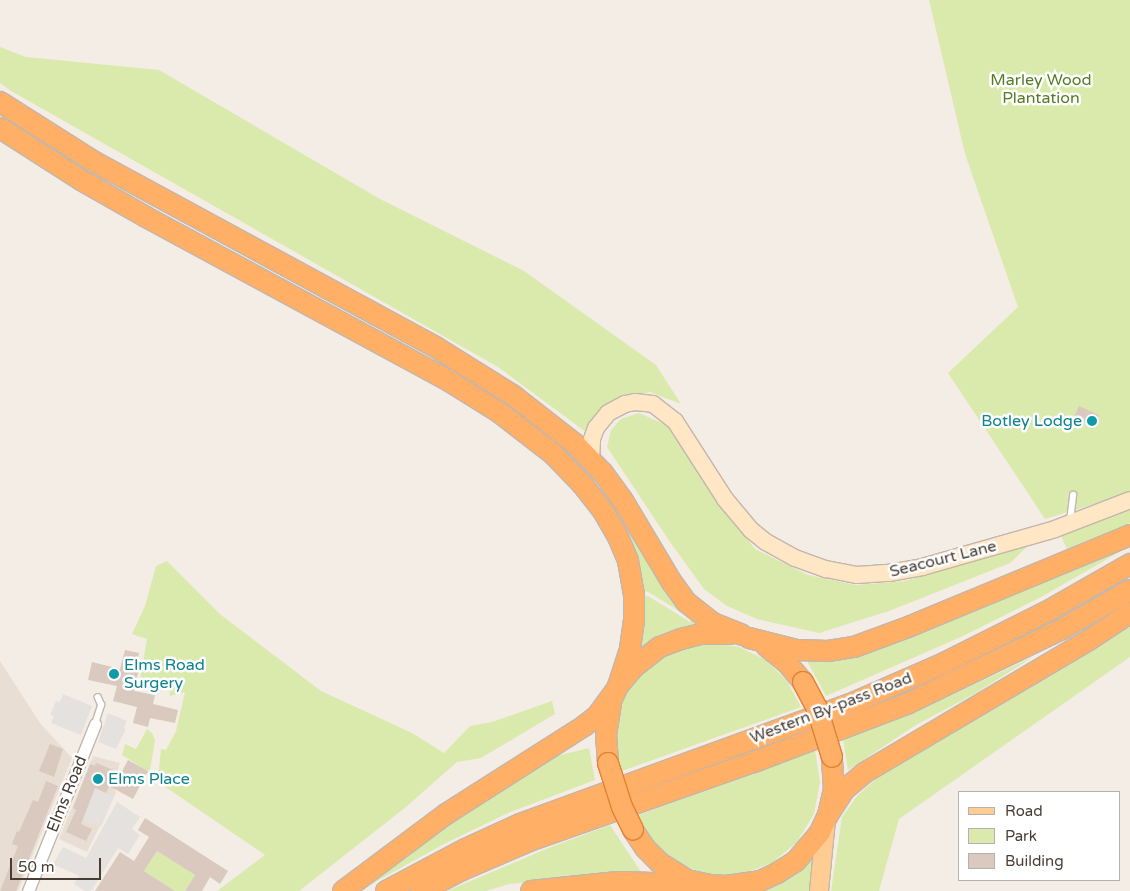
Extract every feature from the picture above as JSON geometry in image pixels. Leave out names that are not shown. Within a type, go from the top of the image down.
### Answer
[{"type":"highway","points":[[0,102],[93,161],[400,328],[475,371],[537,413],[574,442],[622,499],[671,581],[686,602],[713,623],[745,636],[797,650],[828,651],[854,647],[908,627],[1130,535]]},
{"type":"highway","points":[[0,128],[52,162],[138,212],[449,381],[506,417],[553,454],[599,505],[618,537],[628,562],[634,594],[634,620],[630,649],[617,688],[606,735],[608,763],[622,806],[633,830],[645,848],[668,869],[687,880],[716,887]]},
{"type":"highway","name":"Western By-pass Road","points":[[386,891],[465,849],[520,824],[863,698],[984,644],[1046,612],[1130,564]]},
{"type":"highway","name":"Western By-pass Road","points":[[421,891],[462,870],[532,840],[754,762],[907,704],[1062,630],[1130,590]]},
{"type":"highway","points":[[531,891],[618,882],[716,887],[750,884],[778,873],[804,852],[820,832],[844,790],[864,773],[1089,640],[1130,613]]},
{"type":"highway","points":[[343,891],[446,814],[584,726],[603,709],[617,688],[642,660],[671,642],[701,634],[745,636],[780,656],[802,682],[819,714],[832,757],[834,789],[827,818]]},
{"type":"main road","points":[[819,891],[827,818]]},
{"type":"street","name":"Seacourt Lane","points":[[591,460],[592,439],[596,428],[608,413],[625,404],[635,402],[653,404],[675,421],[725,499],[751,530],[766,542],[795,558],[840,573],[873,574],[922,567],[1055,529],[1130,500]]},
{"type":"street","name":"Elms Road","points":[[28,891],[95,724]]},
{"type":"lane","points":[[1070,523],[1073,495]]},
{"type":"lane","points":[[95,724],[101,705],[98,698]]},
{"type":"shaded area","points":[[0,661],[40,723],[72,758],[18,891],[0,891]]},
{"type":"shaded area","points":[[63,694],[92,706],[81,735],[51,723],[54,716],[50,715],[56,701],[60,702]]},
{"type":"shaded area","points":[[108,713],[127,721],[124,728],[126,729],[116,749],[98,742]]},
{"type":"shaded area","points":[[93,756],[120,763],[113,785],[116,793],[87,852],[59,839]]},
{"type":"shaded area","points":[[95,788],[114,796],[101,827],[83,820]]},
{"type":"shaded area","points":[[117,802],[140,817],[132,829],[140,835],[128,854],[118,848],[91,891],[85,891],[74,884],[79,876],[53,864],[63,847],[86,858]]},
{"type":"green space","name":"Marley Wood Plantation","points":[[929,0],[1130,0],[1130,493],[1045,519],[948,373],[1018,307],[965,154]]},
{"type":"green space","points":[[0,47],[26,57],[159,70],[380,199],[524,271],[656,365],[681,404],[650,392],[611,404],[586,432],[498,367],[11,91],[0,83]]},
{"type":"green space","points":[[639,413],[673,428],[725,510],[755,549],[808,575],[856,585],[905,581],[1030,544],[1010,563],[889,611],[819,633],[757,619],[727,606],[704,589],[670,542],[607,447],[611,430],[621,419]]},
{"type":"green space","points":[[1130,506],[1130,523],[1067,549],[1060,534]]},
{"type":"green space","points":[[635,529],[689,611],[686,615],[648,592],[641,590],[627,534]]},
{"type":"green space","points":[[1130,546],[1043,596],[963,636],[826,696],[807,661],[825,661],[867,649],[1081,561]]},
{"type":"green space","points":[[167,561],[221,615],[321,691],[412,733],[444,753],[470,726],[492,722],[552,701],[555,714],[481,758],[457,762],[406,807],[299,891],[217,891],[265,855],[161,784],[158,779],[161,749],[166,750],[176,731],[185,692],[170,696],[169,690],[139,685],[147,639],[132,634],[145,606],[156,566]]},
{"type":"green space","points":[[642,596],[648,596],[690,622],[694,616],[698,624],[674,631],[642,647],[639,646]]},
{"type":"green space","points":[[1130,624],[1130,657],[899,819],[879,891],[831,891],[842,817],[857,796],[890,766],[1000,706]]},
{"type":"green space","points":[[710,642],[739,647],[766,660],[787,681],[801,707],[622,771],[615,742],[619,710],[633,681],[654,660],[681,647]]},
{"type":"green space","points":[[1033,657],[976,693],[916,725],[848,770],[843,739],[908,715]]},
{"type":"green space","points":[[147,729],[152,733],[155,740],[150,770],[148,771],[122,755],[125,744],[136,749]]},
{"type":"green space","points":[[589,748],[595,780],[508,813],[444,844],[359,891],[430,838],[548,758]]},
{"type":"green space","points":[[815,750],[820,782],[814,814],[797,842],[772,863],[742,874],[709,875],[679,864],[653,844],[636,816]]},
{"type":"green space","points":[[610,825],[641,872],[509,884],[486,891],[447,891],[551,847]]},
{"type":"green space","points":[[157,851],[195,875],[185,891],[175,891],[144,871]]},
{"type":"green space","points":[[808,857],[812,859],[809,891],[743,891]]},
{"type":"building","name":"Botley Lodge","points":[[1079,406],[1099,415],[1094,427],[1074,417]]},
{"type":"building","points":[[125,650],[139,653],[137,663],[140,664],[134,691],[155,695],[153,704],[178,710],[175,723],[150,718],[148,727],[133,723],[137,707],[113,701],[117,686],[88,680],[92,662],[120,669]]},
{"type":"building","points":[[50,744],[63,749],[54,777],[39,771]]},
{"type":"building","points":[[128,760],[148,771],[133,799],[109,786],[106,793],[95,788],[81,824],[92,829],[86,841],[66,832],[76,810],[73,808],[90,764],[95,766],[96,763],[121,773]]},
{"type":"building","points":[[46,781],[58,786],[16,891],[0,891],[18,846],[12,844],[17,831],[19,832],[33,800],[38,802]]},
{"type":"building","points":[[145,818],[228,871],[220,884],[210,877],[202,891],[185,891],[195,875],[157,851],[144,871],[175,891],[95,891],[120,852],[134,861],[149,837],[138,830]]},
{"type":"place","name":"Botley Lodge","points":[[1092,421]]},
{"type":"place","name":"Elms Road Surgery","points":[[114,674]]},
{"type":"place","name":"Elms Place","points":[[98,779]]}]
